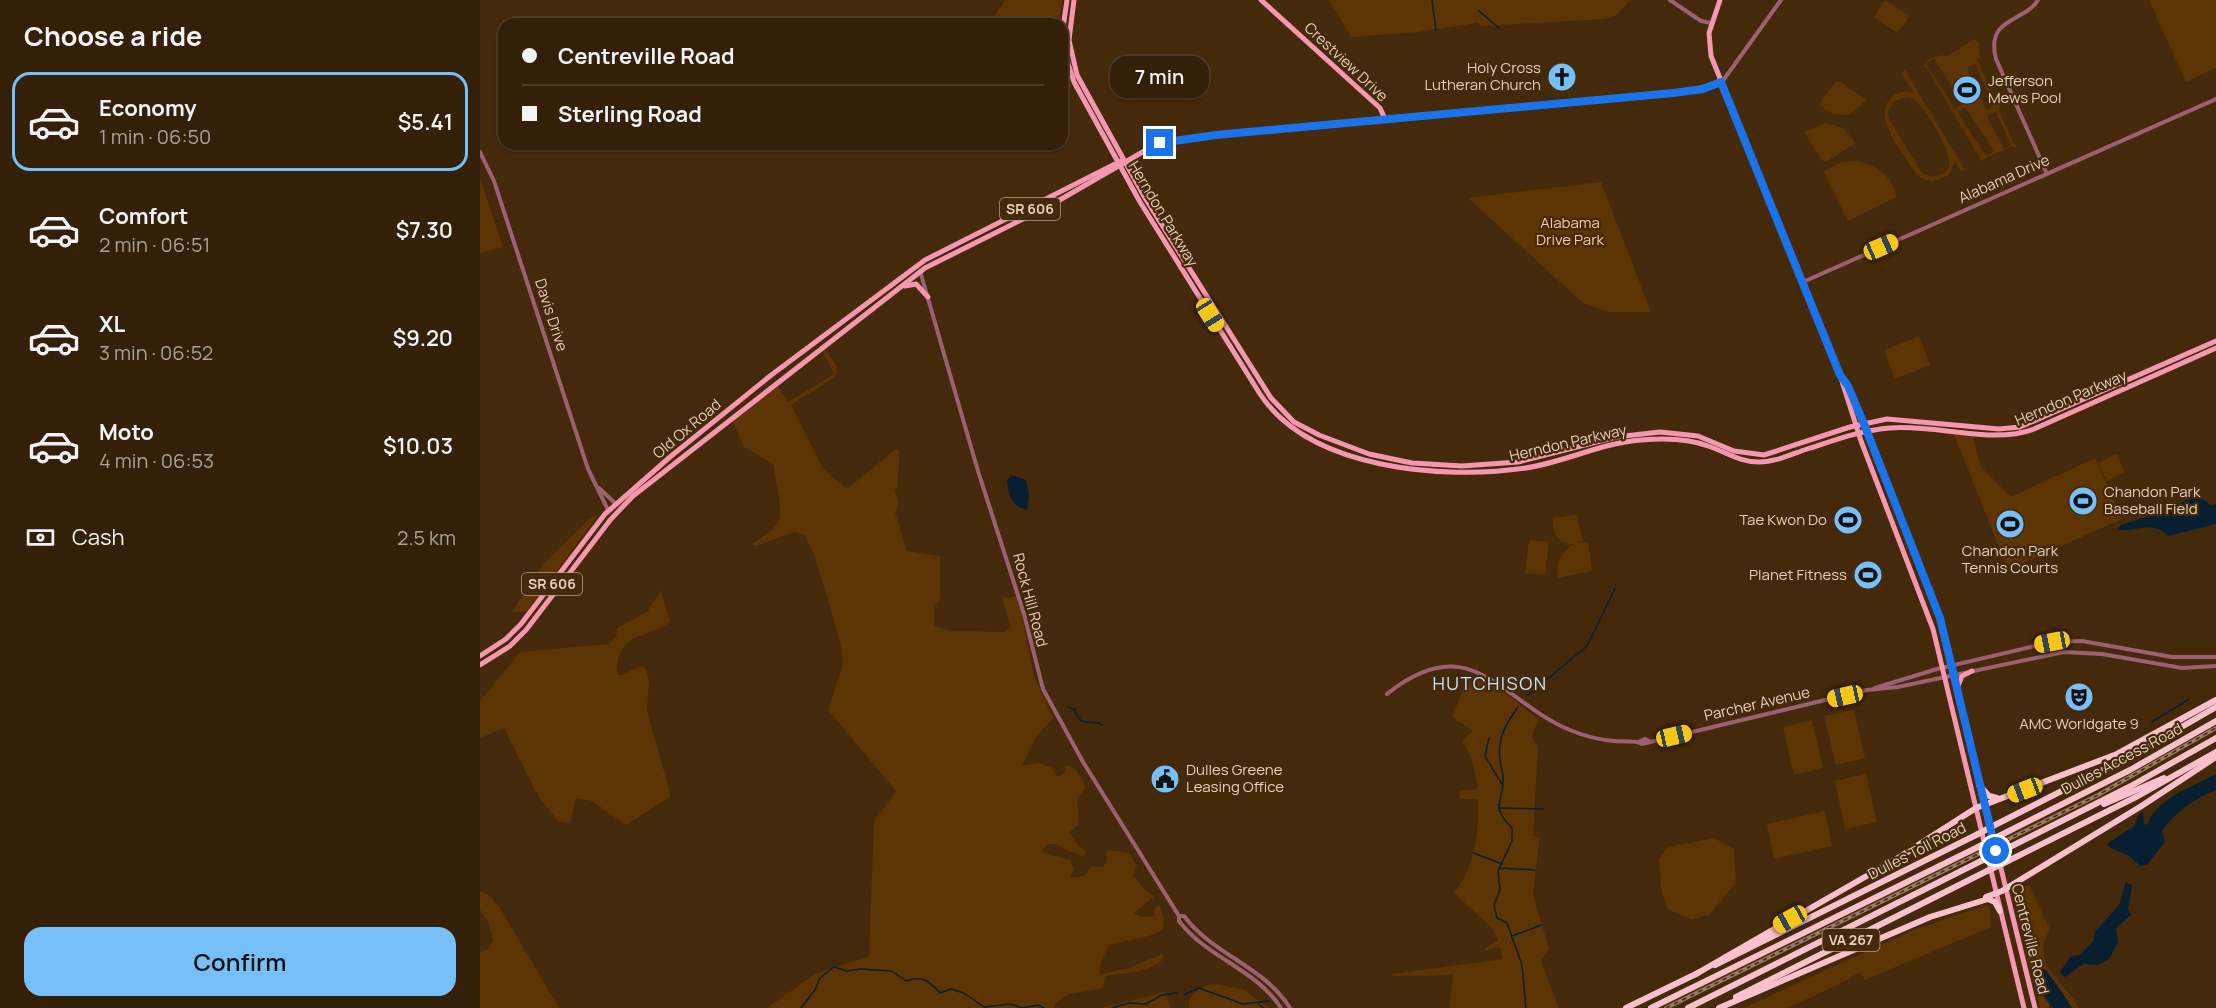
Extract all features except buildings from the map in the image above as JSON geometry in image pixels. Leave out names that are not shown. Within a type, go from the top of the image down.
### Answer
[{"type":"highway","points":[[1696,974],[1898,858],[1976,808],[2117,754],[2216,700]]},
{"type":"highway","name":"Dulles Toll Road","points":[[1626,1008],[2135,754],[2216,707]]},
{"type":"highway","name":"Dulles Access Road","points":[[1651,1008],[2130,770],[2216,721]]},
{"type":"highway","name":"Dulles Access Road","points":[[1688,1008],[2148,777],[2216,738]]},
{"type":"highway","name":"VA 267","points":[[1714,1008],[2002,864],[2216,752]]},
{"type":"highway","points":[[1719,1008],[1930,917],[1997,894],[2143,805],[2216,757]]},
{"type":"highway","points":[[2060,822],[2185,770]]},
{"type":"highway","points":[[1979,785],[1990,797],[2004,798]]},
{"type":"highway","points":[[1978,901],[1992,900],[2000,911]]},
{"type":"main road","name":"Herndon Parkway","points":[[1064,18],[1067,0]]},
{"type":"main road","name":"Herndon Parkway","points":[[1074,0],[1069,33],[1072,60],[1080,80],[1145,198],[1275,405],[1300,426],[1352,448],[1412,463],[1475,465],[1531,460],[1616,437],[1666,432],[1704,437],[1734,451],[1764,455],[1856,426],[1899,419],[1999,429],[2020,427],[2216,341]]},
{"type":"main road","name":"Crestview Drive","points":[[1261,0],[1380,108],[1385,119]]},
{"type":"main road","points":[[1720,0],[1711,23],[1708,45],[1840,375]]},
{"type":"main road","name":"Herndon Parkway","points":[[1068,66],[1074,82],[1119,164],[1270,410],[1294,430],[1341,451],[1406,468],[1464,472],[1532,467],[1629,441],[1674,439],[1702,443],[1738,459],[1763,462],[1867,431],[1913,427],[1998,435],[2023,433],[2216,348]]},
{"type":"main road","points":[[1125,162],[1160,143],[1175,140],[1684,92],[1721,82]]},
{"type":"main road","name":"SR 606","points":[[1119,164],[1125,162]]},
{"type":"main road","name":"Old Ox Road","points":[[480,656],[506,639],[521,624],[606,513],[761,384],[940,251],[1119,164]]},
{"type":"main road","name":"Old Ox Road","points":[[480,665],[510,646],[526,630],[614,516],[667,468],[898,289],[919,268],[1051,206],[1119,164]]},
{"type":"main road","points":[[898,289],[916,284],[928,297]]},
{"type":"main road","name":"Centreville Road","points":[[1840,375],[1840,384],[1858,433],[1925,603],[2024,1008]]},
{"type":"main road","name":"Centreville Road","points":[[1840,375],[1848,386],[1867,431],[1944,631],[1979,785],[2035,1008]]},
{"type":"main road","points":[[614,516],[616,504]]},
{"type":"main road","points":[[1958,691],[1961,678],[1972,671]]},
{"type":"street","points":[[1670,0],[1701,21],[1711,23]]},
{"type":"street","points":[[1721,82],[1781,0]]},
{"type":"street","points":[[2039,0],[2005,23],[1996,37],[1994,49],[1996,59],[2047,174]]},
{"type":"street","name":"Alabama Drive","points":[[1803,282],[2216,99]]},
{"type":"street","name":"Davis Drive","points":[[480,152],[494,181],[588,469],[608,506],[606,513]]},
{"type":"street","name":"Rock Hill Road","points":[[919,268],[969,441],[1024,614],[1043,689],[1083,762],[1179,916],[1179,921],[1214,955],[1254,979],[1270,993],[1281,1008]]},
{"type":"street","name":"Davis Drive","points":[[596,486],[616,504]]},
{"type":"street","name":"Parcher Avenue","points":[[1387,693],[1409,679],[1431,670],[1469,669],[1496,680],[1545,717],[1567,729],[1605,740],[1645,744],[1649,741],[1871,690],[1942,668],[2031,646],[2068,641],[2104,644],[2172,657],[2216,657]]},
{"type":"street","name":"Parcher Avenue","points":[[1871,690],[1898,687],[2071,652],[2182,668],[2216,666]]},
{"type":"street","name":"Rock Hill Road","points":[[1179,916],[1184,916],[1215,947],[1269,981],[1290,1008]]},
{"type":"green space","points":[[1005,0],[1062,0],[1060,18],[993,18]]},
{"type":"green space","points":[[1329,0],[1630,0],[1616,15],[1605,19],[1483,26],[1477,23],[1418,32],[1351,37]]},
{"type":"green space","points":[[1885,0],[1910,16],[1897,33],[1874,17]]},
{"type":"green space","points":[[2149,0],[2216,0],[2216,68],[2186,82]]},
{"type":"green space","points":[[1975,39],[1979,43],[1980,58],[1977,59],[1997,105],[2000,105],[1999,110],[2006,127],[2009,127],[2007,129],[2014,144],[2017,145],[2016,148],[2013,146],[1983,159],[1982,162],[1927,68],[1923,66],[1930,58],[1944,55],[1945,57]],"holes":[[[1934,59],[1963,103],[1955,108],[1927,63]],[[1975,64],[1993,107],[1986,110],[1968,67]],[[1965,107],[1993,152],[1986,156],[1958,112]],[[1996,112],[2011,145],[2004,149],[1988,115]]]},
{"type":"green space","points":[[1905,70],[1965,170],[1961,172],[1955,162],[1949,175],[1932,182],[1921,178],[1914,171],[1891,135],[1885,115],[1886,106],[1896,94],[1914,93],[1901,73]],"holes":[[[1909,97],[1915,101],[1936,128],[1949,160],[1949,167],[1937,176],[1922,173],[1889,119],[1888,111],[1894,101]]]},
{"type":"green space","points":[[1839,81],[1867,100],[1849,115],[1833,114],[1819,105],[1835,82]]},
{"type":"green space","points":[[1826,123],[1843,128],[1856,143],[1826,162],[1822,160],[1804,132]]},
{"type":"green space","points":[[1854,161],[1868,164],[1887,177],[1892,183],[1896,197],[1848,221],[1824,172],[1838,163]]},
{"type":"green space","points":[[480,178],[503,247],[480,253]]},
{"type":"green space","name":"Alabama Drive Park","points":[[1601,182],[1651,312],[1608,312],[1583,303],[1468,198]]},
{"type":"green space","points":[[1919,336],[1930,365],[1895,379],[1884,350]]},
{"type":"green space","points":[[825,350],[837,367],[836,376],[791,405],[823,469],[847,489],[896,449],[899,451],[897,489],[894,489],[899,504],[895,512],[907,551],[940,556],[940,602],[934,605],[934,625],[949,631],[1005,632],[1011,627],[1002,598],[1018,596],[1034,676],[1053,718],[1034,740],[1022,766],[1038,763],[1051,767],[1058,777],[1065,773],[1065,765],[1069,766],[1078,773],[1085,788],[1077,800],[1079,824],[1069,832],[1078,845],[1086,851],[1084,857],[1057,844],[1048,844],[1041,852],[1070,860],[1074,869],[1070,878],[1084,876],[1092,866],[1103,867],[1107,860],[1106,850],[1129,853],[1137,865],[1133,875],[1154,897],[1134,913],[1141,917],[1155,916],[1154,909],[1160,904],[1164,920],[1163,930],[1149,936],[1109,945],[1101,961],[1099,974],[1129,968],[1162,954],[1164,959],[1157,964],[1136,972],[1105,976],[1103,988],[1066,995],[1055,1004],[1055,1008],[767,1008],[815,974],[869,956],[874,822],[896,791],[828,710],[843,664],[840,641],[814,554],[805,536],[795,532],[756,546],[751,545],[777,524],[780,515],[778,492],[773,464],[744,447],[733,421],[778,386],[788,402],[834,374],[823,352]]},
{"type":"green space","points":[[1954,434],[1973,437],[1981,467],[2011,497],[2095,458],[2122,519],[2008,570]]},
{"type":"green space","points":[[2116,454],[2125,472],[2107,481],[2098,463]]},
{"type":"green space","points":[[598,515],[527,611],[512,612],[544,563],[589,519]]},
{"type":"green space","points":[[1576,515],[1583,541],[1578,543],[1588,542],[1592,571],[1558,578],[1560,558],[1574,544],[1568,544],[1557,537],[1553,529],[1553,518]]},
{"type":"green space","points":[[1529,540],[1549,542],[1545,575],[1525,573]]},
{"type":"green space","points":[[661,590],[670,622],[627,643],[618,660],[617,674],[622,675],[641,666],[646,669],[649,681],[647,711],[671,796],[626,825],[592,801],[576,798],[570,823],[558,821],[538,796],[504,728],[480,738],[480,701],[520,652],[609,644],[616,637],[617,628],[647,612]]},
{"type":"green space","points":[[1470,675],[1496,686],[1538,719],[1532,737],[1538,747],[1533,836],[1540,837],[1533,894],[1549,949],[1541,961],[1559,1008],[1449,1008],[1453,974],[1393,976],[1392,974],[1503,959],[1500,947],[1485,951],[1484,949],[1498,940],[1493,929],[1454,893],[1467,872],[1478,824],[1478,799],[1460,799],[1459,791],[1478,789],[1472,759],[1462,741],[1473,730],[1452,717]]},
{"type":"green space","points":[[1854,710],[1865,758],[1836,765],[1824,716]]},
{"type":"green space","points":[[1812,720],[1823,768],[1794,775],[1783,727]]},
{"type":"green space","points":[[1866,774],[1877,822],[1845,829],[1835,781]]},
{"type":"green space","points":[[1825,811],[1832,846],[1774,859],[1767,824]]},
{"type":"green space","points":[[1714,838],[1734,849],[1736,883],[1709,915],[1692,920],[1667,909],[1661,888],[1659,859],[1668,847]]},
{"type":"green space","points":[[2029,885],[2050,929],[2043,953],[2046,962],[2079,1008],[2072,1008],[2049,974],[2037,983],[2044,998],[2053,1008],[2040,1008],[2012,895],[2015,890]]},
{"type":"green space","points":[[480,891],[490,896],[500,908],[559,1008],[480,1008],[480,952],[488,949],[493,941],[488,922],[480,910]]},
{"type":"green space","points":[[1986,905],[1990,907],[1991,927],[1865,980],[1860,972],[1842,983],[1787,1008],[1743,1008],[1911,931]]},
{"type":"green space","points":[[1214,984],[1243,989],[1269,1008],[1189,1008],[1192,995],[1205,986]]},
{"type":"green space","points":[[1165,992],[1171,1008],[1101,1008]]},
{"type":"water","points":[[1011,475],[1026,480],[1029,494],[1027,510],[1014,503],[1008,491],[1007,480]]},
{"type":"water","points":[[2191,498],[2202,499],[2212,506],[2216,504],[2216,524],[2168,536],[2162,531],[2150,528],[2117,530],[2121,525],[2160,513]]},
{"type":"water","points":[[2216,774],[2216,790],[2193,802],[2173,818],[2162,831],[2165,842],[2147,865],[2140,866],[2129,856],[2107,844],[2134,826],[2139,814],[2143,812],[2144,824],[2147,825],[2152,815],[2167,800]]},
{"type":"water","points":[[2126,882],[2132,885],[2128,910],[2132,914],[2116,928],[2118,943],[2109,959],[2098,965],[2083,964],[2065,977],[2060,972],[2071,956],[2080,955],[2094,940],[2094,933],[2119,905]]},
{"type":"water","points":[[2040,968],[2046,970],[2072,1008],[2053,1008],[2036,981],[2037,970]]},
{"type":"waterway","points":[[1432,0],[1436,30]]},
{"type":"waterway","points":[[1479,11],[1499,28]]},
{"type":"waterway","points":[[1528,695],[1587,646],[1615,589]]},
{"type":"waterway","points":[[2152,722],[2189,699]]},
{"type":"waterway","points":[[1068,707],[1075,710],[1076,708],[1074,711],[1081,721],[1102,725]]},
{"type":"waterway","points":[[1518,707],[1501,738],[1499,752],[1503,777],[1499,809],[1512,828],[1512,841],[1498,871],[1500,890],[1494,905],[1497,918],[1507,923],[1522,965],[1526,1008]]},
{"type":"waterway","points":[[1489,738],[1485,756],[1503,786]]},
{"type":"waterway","points":[[1498,808],[1544,809]]},
{"type":"waterway","points":[[1474,853],[1502,864]]},
{"type":"waterway","points":[[1500,868],[1535,870]]},
{"type":"waterway","points":[[1512,936],[1541,925]]},
{"type":"waterway","points":[[801,1008],[815,990],[820,978],[834,967],[847,971],[860,969],[892,971],[906,981],[925,980],[940,993],[951,989],[964,993],[984,1007],[1010,1004],[1022,1008],[1038,1005],[1044,1008]]},
{"type":"waterway","points":[[1185,994],[1199,988],[1243,1004],[1269,1001]]},
{"type":"waterway","points":[[1112,1008],[1129,1003],[1146,1004],[1162,995],[1177,993]]},
{"type":"waterway","points":[[1258,1004],[1264,1008]]},
{"type":"railway","points":[[1666,1008],[2098,795],[2216,728]]},
{"type":"place","name":"Holy Cross Lutheran Church","points":[[1562,77]]},
{"type":"place","name":"Jefferson Mews Pool","points":[[1967,90]]},
{"type":"place","name":"Chandon Park Baseball Field","points":[[2083,501]]},
{"type":"place","name":"Tae Kwon Do","points":[[1848,520]]},
{"type":"place","name":"Chandon Park Tennis Courts","points":[[2010,524]]},
{"type":"place","name":"Planet Fitness","points":[[1868,575]]},
{"type":"place","name":"AMC Worldgate 9","points":[[2079,697]]},
{"type":"place","name":"Dulles Greene Leasing Office","points":[[1165,779]]},
{"type":"district","name":"HUTCHISON","points":[[1490,684]]},
{"type":"route","points":[[1160,143],[1216,135],[1673,93],[1703,89],[1721,82],[1840,375],[1848,386],[1864,424],[1940,618],[1996,851]]}]
